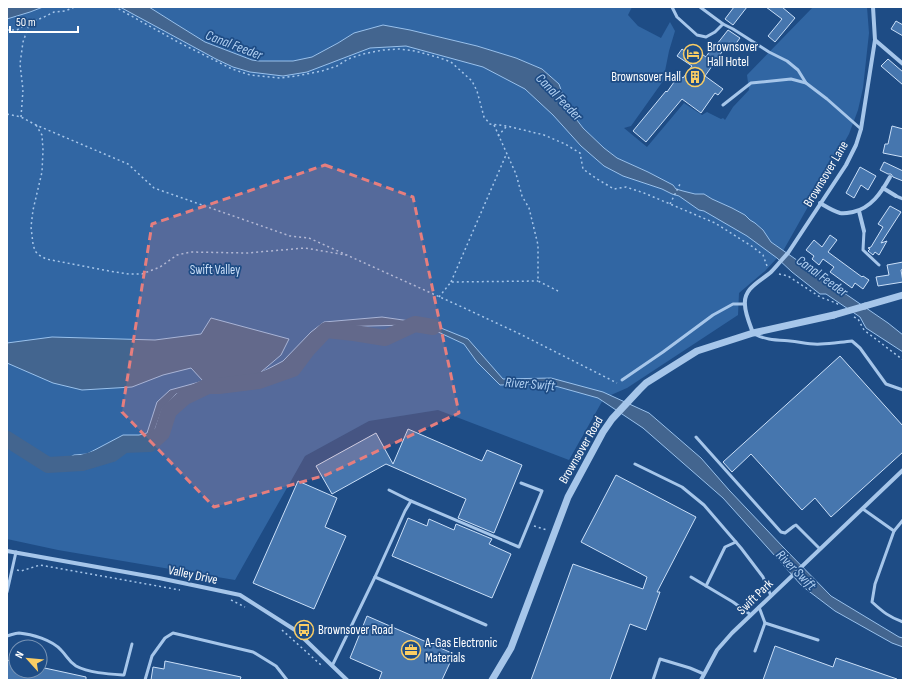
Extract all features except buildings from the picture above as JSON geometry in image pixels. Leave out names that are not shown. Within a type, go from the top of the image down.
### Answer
[{"type":"street","name":"Brownsover Lane","points":[[744,304],[751,287],[778,266],[788,253],[846,165],[856,145],[861,129],[875,40],[873,7]]},
{"type":"street","points":[[875,40],[903,64]]},
{"type":"street","points":[[820,203],[834,211],[842,213],[859,211],[868,206],[878,196],[890,177]]},
{"type":"street","points":[[883,188],[896,196]]},
{"type":"street","points":[[859,211],[864,231]]},
{"type":"street","name":"Brownsover Road","points":[[492,680],[511,648],[568,497],[603,432],[612,419],[646,383],[697,352],[753,333],[834,315],[903,295]]},
{"type":"street","points":[[744,304],[753,333]]},
{"type":"street","name":"Swift Park","points":[[701,680],[717,650],[732,633],[903,470]]},
{"type":"street","name":"Valley Drive","points":[[7,551],[160,578],[240,595],[295,630],[347,680]]},
{"type":"lane","points":[[672,7],[677,17],[697,35],[706,36],[715,32],[723,24]]},
{"type":"lane","points":[[700,7],[723,24],[769,52],[787,61],[798,70],[806,83],[861,129]]},
{"type":"lane","points":[[723,105],[751,83],[791,79],[806,83]]},
{"type":"lane","points":[[896,196],[903,199]]},
{"type":"lane","points":[[864,231],[863,250],[879,265]]},
{"type":"lane","points":[[622,380],[713,315],[733,304],[744,304]]},
{"type":"lane","points":[[753,333],[760,337],[806,344],[852,341],[860,348],[886,384],[903,390]]},
{"type":"lane","points":[[696,437],[781,532],[785,533],[796,525],[820,549]]},
{"type":"lane","points":[[635,464],[682,487],[704,505],[736,542],[763,577],[772,595]]},
{"type":"lane","points":[[389,490],[519,547],[542,491],[521,483]]},
{"type":"lane","points":[[332,666],[405,511],[412,501]]},
{"type":"lane","points":[[863,509],[894,531]]},
{"type":"lane","points":[[903,520],[894,531],[875,584],[872,602],[892,618],[903,622]]},
{"type":"lane","points":[[706,586],[725,547],[736,542]]},
{"type":"lane","points":[[7,592],[16,552]]},
{"type":"lane","points":[[375,577],[486,625]]},
{"type":"lane","points":[[691,577],[734,602],[751,615]]},
{"type":"lane","points":[[755,650],[765,623],[759,607]]},
{"type":"lane","points":[[765,623],[818,640]]},
{"type":"lane","points":[[145,680],[152,656],[165,638],[173,632],[253,652],[276,666],[287,680]]},
{"type":"lane","points":[[7,636],[18,633],[48,640],[62,651],[69,661],[77,666],[88,670],[124,675],[132,644]]},
{"type":"lane","points":[[653,680],[660,659],[704,674]]},
{"type":"path","points":[[7,30],[17,30],[30,22],[54,12],[75,7]]},
{"type":"path","points":[[114,7],[178,42],[232,69],[250,76],[280,78],[322,71],[337,66],[348,59],[383,50],[398,49],[415,51],[451,62],[472,81],[477,90],[484,117],[490,124],[506,126],[544,135],[565,144],[580,153],[583,169],[596,179],[614,189],[626,187],[644,193],[715,224],[753,247],[764,256],[770,273]]},
{"type":"path","points":[[21,117],[23,90],[20,64],[23,42],[30,22]]},
{"type":"path","points":[[7,114],[21,117],[36,126],[128,164],[154,188],[290,236],[309,238],[520,334],[617,383],[622,380]]},
{"type":"path","points":[[494,125],[516,174],[522,196],[529,208],[535,229],[538,245],[538,281]]},
{"type":"path","points":[[36,126],[42,135],[42,172],[34,204],[31,228],[35,251],[46,259],[109,271],[142,274],[160,267],[177,255],[191,252],[247,253],[305,248],[349,256]]},
{"type":"path","points":[[498,136],[506,126]]},
{"type":"path","points":[[439,297],[451,282],[506,154]]},
{"type":"path","points":[[670,204],[680,184]]},
{"type":"path","points":[[451,282],[538,281],[558,291]]},
{"type":"path","points":[[528,524],[554,532]]},
{"type":"path","points":[[12,570],[21,571],[40,565],[183,590]]},
{"type":"path","points":[[231,600],[248,608]]},
{"type":"path","points":[[278,627],[322,666]]},
{"type":"highlighted area","points":[[325,165],[413,197],[459,413],[326,475],[214,507],[122,412],[152,224]]},
{"type":"green space","name":"Swift Valley","points":[[7,7],[135,7],[212,50],[271,69],[381,37],[513,69],[599,152],[749,229],[778,257],[765,271],[739,293],[738,315],[627,388],[604,398],[569,460],[438,410],[369,421],[305,456],[235,580],[58,550],[7,539]]},
{"type":"green space","points":[[149,7],[632,7],[628,15],[638,26],[661,38],[670,22],[675,31],[663,81],[631,126],[624,128],[647,147],[684,103],[702,115],[707,112],[725,120],[733,107],[749,90],[747,75],[813,7],[867,7],[869,33],[863,88],[858,110],[849,134],[783,251],[771,242],[763,230],[755,223],[750,221],[745,215],[704,194],[695,194],[676,189],[673,185],[617,158],[583,128],[567,107],[559,84],[542,69],[516,58],[477,46],[410,30],[398,29],[354,33],[312,57],[293,61],[259,61],[252,60],[205,42]]},
{"type":"water","points":[[7,7],[43,7],[7,19]]},
{"type":"water","name":"Canal Feeder","points":[[120,7],[149,7],[205,42],[252,60],[293,61],[312,57],[354,33],[383,25],[477,46],[516,58],[542,69],[559,84],[567,107],[583,128],[604,148],[617,158],[673,185],[676,189],[695,194],[704,194],[745,215],[763,230],[771,242],[903,335],[903,352],[866,328],[860,317],[826,294],[820,294],[777,258],[747,236],[704,211],[699,210],[679,196],[623,176],[604,166],[581,146],[553,115],[525,89],[483,67],[406,46],[370,48],[307,72],[283,76],[250,72],[233,67],[216,59]]},
{"type":"water","points":[[382,317],[431,324],[468,339],[503,379],[551,378],[603,392],[649,413],[701,458],[729,490],[831,596],[903,638],[903,647],[892,643],[835,611],[802,586],[723,498],[643,428],[598,398],[548,384],[500,385],[477,362],[464,344],[436,331],[408,325],[330,327],[321,333],[288,367],[262,378],[220,383],[219,386],[208,386],[205,384],[176,394],[163,407],[154,432],[149,438],[125,442],[113,451],[73,461],[65,466],[40,463],[7,443],[7,437],[42,458],[63,461],[74,455],[87,454],[123,435],[139,435],[147,433],[157,402],[170,390],[203,381],[191,368],[163,375],[132,387],[82,390],[53,383],[7,363],[7,343],[52,337],[155,340],[201,334],[211,318],[289,339],[281,355],[261,372],[283,361],[311,332],[324,322]]},
{"type":"waterway","name":"River Swift","points":[[7,439],[48,465],[82,463],[112,454],[124,445],[150,444],[162,433],[169,411],[185,397],[208,386],[259,381],[293,369],[308,349],[326,330],[385,338],[415,324],[433,327]]},
{"type":"place","name":"Brownsover Hall Hotel","points":[[693,54]]},
{"type":"place","name":"Brownsover Hall","points":[[695,77]]},
{"type":"place","name":"Brownsover Road","points":[[304,630]]},
{"type":"place","name":"A-Gas Electronic Materials","points":[[411,650]]}]
